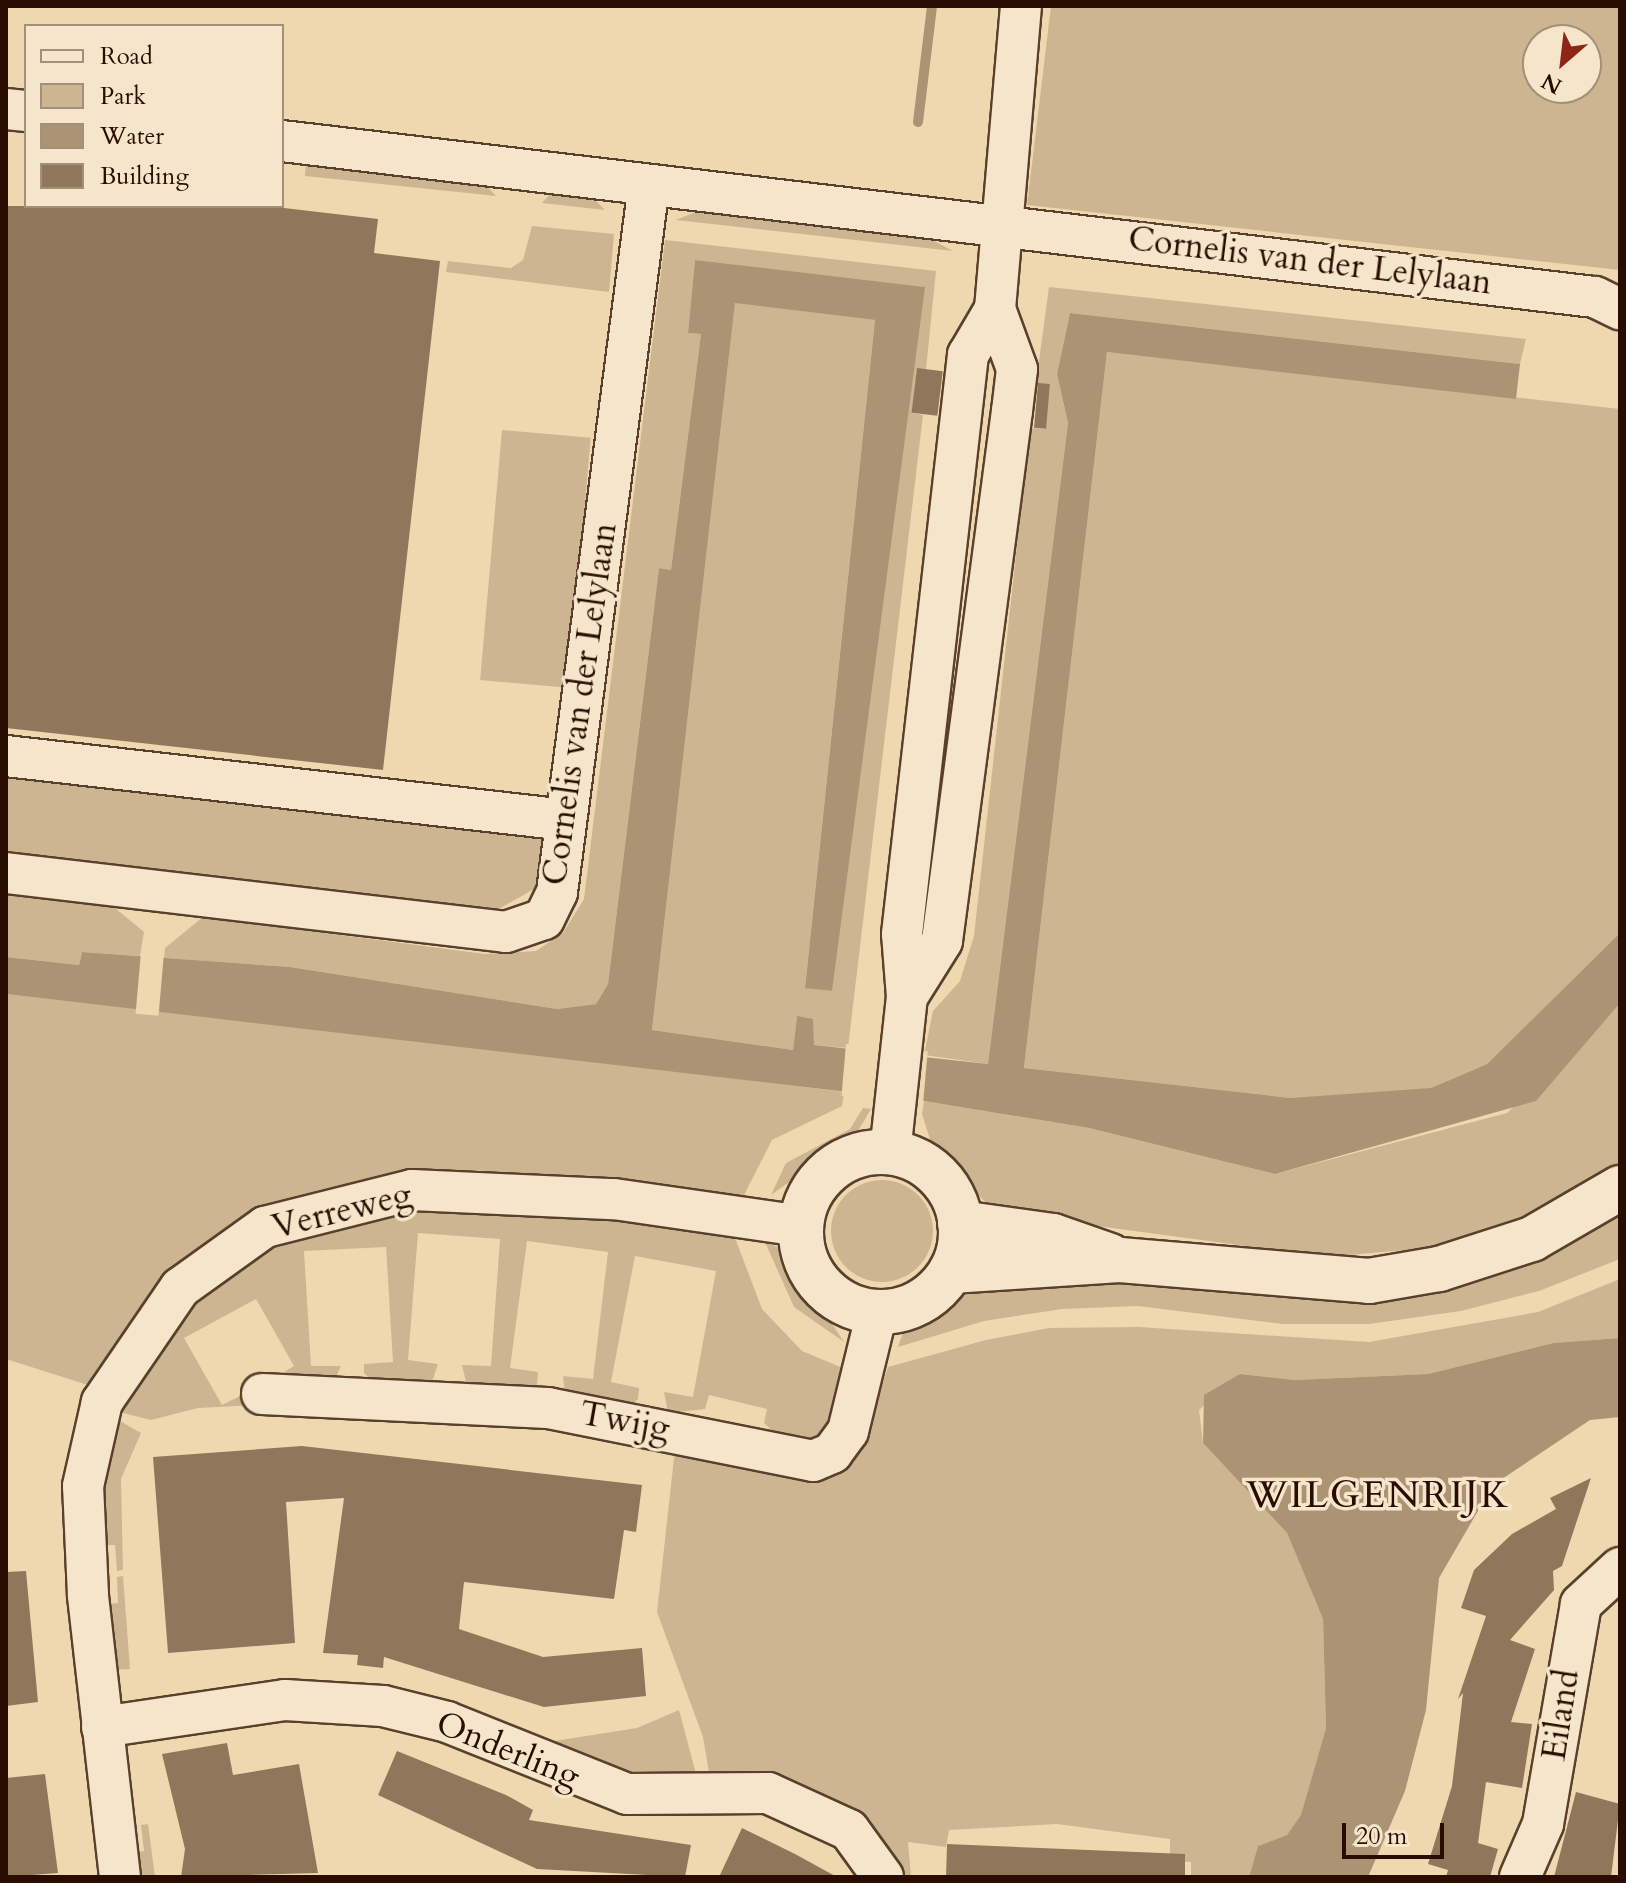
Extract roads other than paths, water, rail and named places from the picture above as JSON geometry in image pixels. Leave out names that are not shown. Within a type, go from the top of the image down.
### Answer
[{"type":"street","points":[[890,1153],[907,997],[942,941],[1017,369],[995,309],[997,223],[1021,6]]},
{"type":"street","name":"Cornelis van der Lelylaan","points":[[284,141],[997,223],[1595,297],[1620,309]]},
{"type":"street","name":"Cornelis van der Lelylaan","points":[[6,873],[506,932],[544,919],[557,892],[649,185]]},
{"type":"street","points":[[6,756],[566,820]]},
{"type":"street","points":[[890,1153],[938,1176],[960,1223],[951,1271],[914,1305],[877,1312],[841,1301],[821,1285],[808,1263],[802,1226],[813,1190],[830,1170],[864,1154],[890,1153]]},
{"type":"street","points":[[951,1271],[1120,1260],[1369,1281],[1439,1269],[1532,1239],[1620,1188]]},
{"type":"street","name":"Verreweg","points":[[120,1877],[88,1595],[83,1486],[90,1443],[102,1402],[138,1340],[180,1288],[222,1253],[265,1227],[412,1190],[614,1199],[802,1226]]},
{"type":"street","points":[[960,1223],[1053,1236],[1120,1260]]},
{"type":"street","name":"Twijg","points":[[262,1394],[548,1408],[813,1461],[832,1453],[848,1431],[877,1312]]},
{"type":"street","name":"Eiland","points":[[1520,1877],[1543,1824],[1581,1604],[1620,1568]]},
{"type":"street","name":"Onderling","points":[[102,1727],[285,1700],[383,1706],[447,1722],[627,1794],[768,1793],[849,1830],[883,1877]]},
{"type":"water","points":[[695,260],[925,287],[832,991],[805,988],[875,320],[735,303],[652,1030],[793,1050],[797,1016],[813,1019],[814,1045],[988,1064],[1068,423],[1057,374],[1070,313],[1520,364],[1516,399],[1107,352],[1024,1068],[1291,1098],[1431,1088],[1487,1064],[1620,933],[1620,1003],[1536,1101],[1275,1174],[1089,1128],[924,1101],[6,994],[6,957],[79,965],[82,952],[290,967],[557,1009],[596,1004],[608,984],[659,568],[671,570],[701,334],[688,333]]},
{"type":"water","points":[[1620,1338],[1620,1417],[1590,1420],[1493,1485],[1439,1578],[1426,1710],[1405,1791],[1368,1877],[1249,1877],[1258,1846],[1287,1835],[1301,1815],[1326,1728],[1323,1619],[1287,1533],[1203,1443],[1204,1395],[1240,1374],[1295,1380],[1428,1374],[1553,1343]]},
{"type":"waterway","points":[[918,122],[932,6]]},
{"type":"district","name":"WILGENRIJK","points":[[1378,1496]]}]
